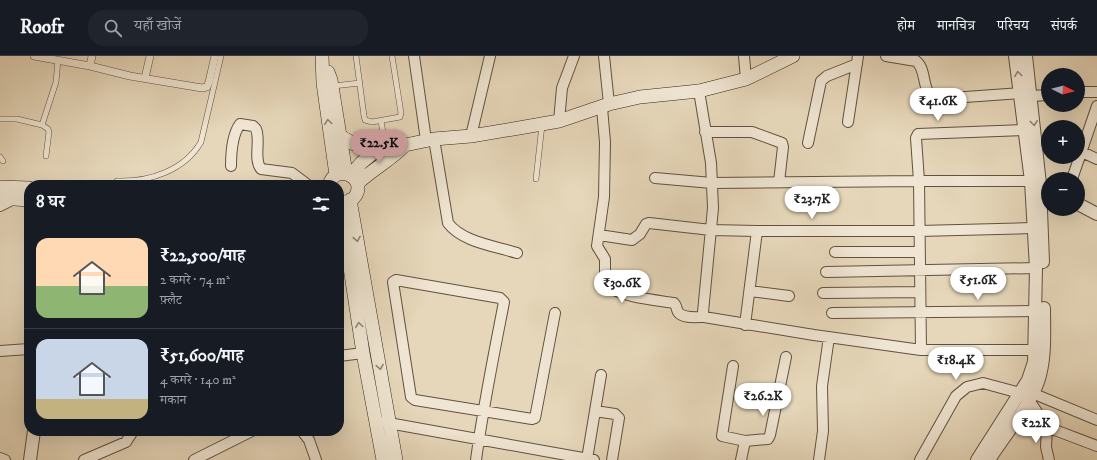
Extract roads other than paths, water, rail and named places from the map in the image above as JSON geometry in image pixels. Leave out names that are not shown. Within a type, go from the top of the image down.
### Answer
[{"type":"main road","points":[[340,136],[354,144],[382,147],[396,144],[405,145],[430,140],[471,136],[559,121],[640,97],[699,91],[746,79],[793,56]]},
{"type":"main road","points":[[323,60],[332,86],[340,136],[344,178]]},
{"type":"main road","points":[[323,60],[323,83],[344,178],[357,193],[344,200]]},
{"type":"main road","points":[[344,178],[372,170],[394,156],[405,145]]},
{"type":"main road","points":[[344,178],[382,147]]},
{"type":"main road","points":[[0,187],[24,188]]},
{"type":"main road","points":[[0,198],[24,200]]},
{"type":"main road","points":[[344,206],[384,422],[383,460]]},
{"type":"main road","points":[[344,209],[363,353],[396,460]]},
{"type":"street","points":[[34,56],[58,58],[145,78],[202,88],[207,87],[215,56]]},
{"type":"street","points":[[90,66],[92,56]]},
{"type":"street","points":[[145,78],[150,56]]},
{"type":"street","points":[[414,56],[448,223],[454,230],[467,237],[517,253]]},
{"type":"street","points":[[471,136],[490,56]]},
{"type":"street","points":[[559,121],[562,88],[574,56]]},
{"type":"street","points":[[604,56],[606,106],[604,197],[597,246],[605,259],[604,281],[608,287],[627,295],[674,303],[678,312],[682,315],[694,318],[704,317],[921,350],[1035,350]]},
{"type":"street","points":[[744,56],[746,79]]},
{"type":"street","points":[[886,56],[916,61],[920,64],[927,90],[933,98],[1041,94]]},
{"type":"street","points":[[977,460],[1038,382],[1044,350],[1040,184],[1026,94],[1015,56]]},
{"type":"street","points":[[989,460],[1027,395],[1033,370],[1035,350],[1036,268],[1034,228],[1040,184],[1025,130],[1026,56]]},
{"type":"street","points":[[848,122],[858,60]]},
{"type":"street","points":[[808,144],[821,81],[827,76],[858,60]]},
{"type":"street","points":[[699,91],[711,163],[713,208],[703,312],[704,317]]},
{"type":"street","points":[[1085,92],[1097,92]]},
{"type":"street","points":[[1085,145],[1095,120],[1097,106]]},
{"type":"street","points":[[231,166],[237,130],[240,124],[244,124],[256,129],[258,140],[258,163],[261,169],[292,173],[301,180]]},
{"type":"street","points":[[921,350],[919,181],[916,138],[918,134],[1025,130]]},
{"type":"street","points":[[705,132],[752,132],[782,143],[783,147],[779,182]]},
{"type":"street","points":[[1085,153],[1097,159]]},
{"type":"street","points":[[655,178],[712,183],[919,181],[1040,184]]},
{"type":"street","points":[[0,206],[14,199]]},
{"type":"street","points":[[1085,208],[1097,214]]},
{"type":"street","points":[[599,235],[632,240],[640,234],[646,224],[649,223],[711,230],[757,231],[919,231],[1034,228]]},
{"type":"street","points":[[745,324],[757,231]]},
{"type":"street","points":[[835,252],[919,252]]},
{"type":"street","points":[[826,272],[1036,268]]},
{"type":"street","points":[[476,460],[484,411],[504,302],[500,298],[396,280],[393,282],[411,397],[416,400],[484,411],[532,419],[535,418],[555,313]]},
{"type":"street","points":[[750,291],[789,296]]},
{"type":"street","points":[[823,293],[920,292]]},
{"type":"street","points":[[832,313],[1036,311]]},
{"type":"street","points":[[819,460],[823,431],[822,386],[830,337]]},
{"type":"street","points":[[0,351],[24,349]]},
{"type":"street","points":[[344,355],[363,353]]},
{"type":"street","points":[[733,366],[722,436],[745,442],[768,439],[786,357]]},
{"type":"street","points":[[384,422],[591,459],[595,412],[601,375]]},
{"type":"street","points":[[920,460],[956,396],[960,391],[974,385],[983,384],[1027,395],[1097,420]]},
{"type":"street","points":[[1027,395],[1047,427],[1046,447],[1049,460]]},
{"type":"street","points":[[595,412],[615,414],[619,418],[612,460]]},
{"type":"street","points":[[1047,427],[1097,446]]},
{"type":"street","points":[[30,460],[33,436]]},
{"type":"street","points":[[84,460],[126,442],[132,436]]},
{"type":"street","points":[[194,460],[242,436]]},
{"type":"street","points":[[306,436],[309,440],[316,460]]},
{"type":"street","points":[[741,460],[745,442]]},
{"type":"street","points":[[0,458],[5,460]]},
{"type":"lane","points":[[138,180],[161,175],[184,162],[197,150],[201,142],[221,56]]},
{"type":"lane","points":[[356,56],[365,120],[372,122],[397,119],[401,113],[392,56]]},
{"type":"lane","points":[[42,125],[56,82],[58,58]]},
{"type":"lane","points":[[332,86],[360,83]]},
{"type":"lane","points":[[0,120],[17,119],[42,125],[48,128],[49,132],[46,156]]},
{"type":"lane","points":[[381,121],[382,147]]},
{"type":"lane","points":[[536,179],[542,124]]}]
